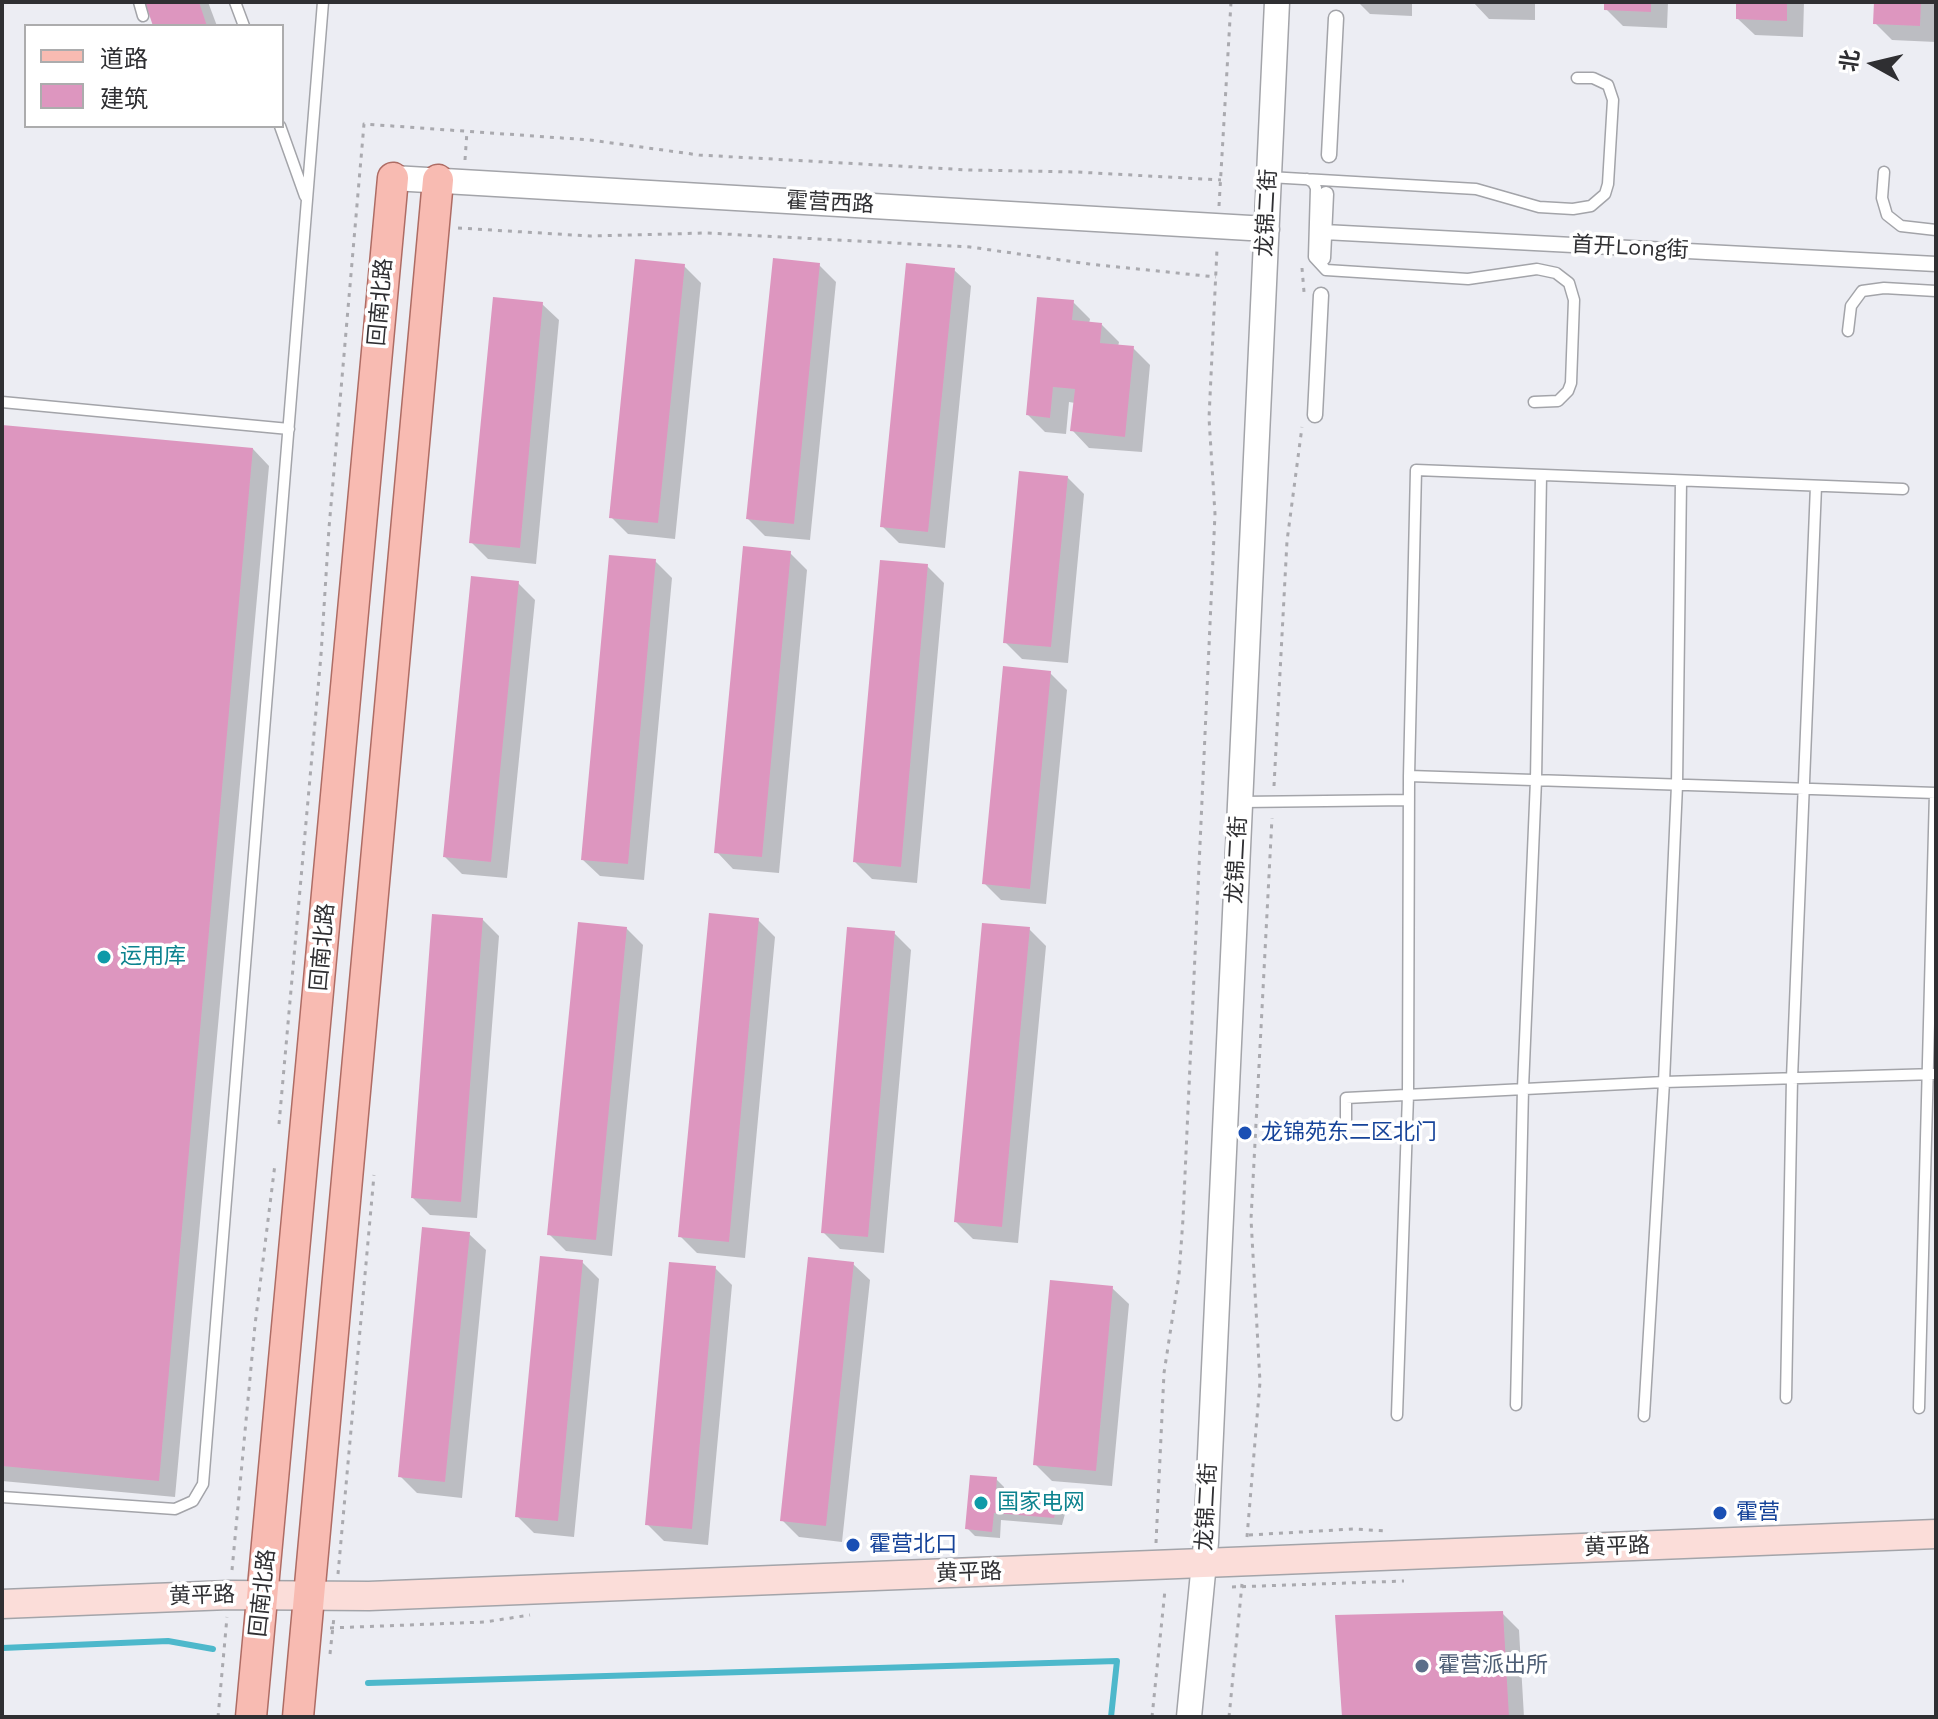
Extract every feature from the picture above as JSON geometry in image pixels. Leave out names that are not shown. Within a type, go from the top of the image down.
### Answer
[{"type":"main road","name":"回南北路","points":[[251,1717],[393,178]]},
{"type":"main road","name":"回南北路","points":[[298,1717],[438,180]]},
{"type":"main road","name":"黄平路","points":[[2,1604],[263,1595],[310,1597],[1936,1534]]},
{"type":"street","name":"龙锦二街","points":[[1189,1717],[1204,1563],[1277,2]]},
{"type":"street","points":[[1329,155],[1326,132],[1336,18]]},
{"type":"street","name":"霍营西路","points":[[393,178],[1267,229]]},
{"type":"street","points":[[1323,258],[1326,194]]},
{"type":"street","name":"首开Long街","points":[[1324,232],[1936,264]]},
{"type":"street","points":[[1308,420],[1315,302]]},
{"type":"lane","points":[[139,2],[143,16]]},
{"type":"lane","points":[[235,2],[243,24]]},
{"type":"lane","points":[[2,1497],[175,1509],[193,1501],[203,1484],[323,2]]},
{"type":"lane","points":[[1269,177],[1476,189],[1547,208],[1582,209],[1591,206],[1605,194],[1608,184],[1613,100],[1608,85],[1593,78],[1577,78]]},
{"type":"lane","points":[[281,128],[307,201]]},
{"type":"lane","points":[[1884,172],[1882,198],[1887,215],[1901,226],[1936,230]]},
{"type":"lane","points":[[1307,179],[1316,188],[1314,257],[1326,270],[1468,279],[1537,269],[1556,273],[1569,283],[1574,300],[1571,383],[1558,401],[1534,402]]},
{"type":"lane","points":[[1848,331],[1851,306],[1862,291],[1884,288],[1936,291]]},
{"type":"lane","points":[[2,402],[289,429]]},
{"type":"lane","points":[[1397,1415],[1408,1095],[1409,776],[1416,470],[1903,489]]},
{"type":"lane","points":[[1516,1405],[1523,1088],[1536,780],[1541,475]]},
{"type":"lane","points":[[1644,1416],[1664,1082],[1677,785],[1681,481]]},
{"type":"lane","points":[[1786,1398],[1792,1078],[1816,486]]},
{"type":"lane","points":[[1409,776],[1936,793],[1931,1074],[1919,1408]]},
{"type":"lane","points":[[1240,802],[1409,800]]},
{"type":"lane","points":[[1346,1120],[1346,1098],[1664,1082],[1931,1074]]},
{"type":"path","points":[[1221,164],[1231,2]]},
{"type":"path","points":[[278,1130],[364,124],[590,140],[699,155],[1221,180]]},
{"type":"path","points":[[489,230],[602,236],[706,233],[970,247],[1216,280],[1209,418],[1215,514],[1183,1219],[1179,1275],[1164,1373],[1156,1512]]},
{"type":"path","points":[[1303,256],[1315,302]]},
{"type":"path","points":[[1250,1510],[1260,1382],[1251,1219],[1273,802],[1287,541],[1308,420]]},
{"type":"path","points":[[234,1548],[255,1325],[276,1162]]},
{"type":"path","points":[[1152,1717],[1163,1610]]},
{"type":"path","points":[[1229,1717],[1238,1620]]},
{"type":"path","points":[[218,1717],[225,1644]]},
{"type":"building","points":[[145,2],[199,2],[206,24],[152,24]]},
{"type":"building","points":[[1604,2],[1651,2],[1651,12],[1604,10]]},
{"type":"building","points":[[1736,2],[1787,2],[1787,21],[1736,19]]},
{"type":"building","points":[[1874,2],[1921,2],[1920,26],[1873,24]]},
{"type":"building","points":[[773,258],[820,263],[794,524],[746,519]]},
{"type":"building","points":[[635,259],[685,264],[658,523],[609,518]]},
{"type":"building","points":[[906,263],[955,268],[928,532],[880,527]]},
{"type":"building","points":[[493,297],[543,302],[520,548],[469,543]]},
{"type":"building","points":[[1037,297],[1074,300],[1072,320],[1102,323],[1100,343],[1134,346],[1125,437],[1070,431],[1075,389],[1053,387],[1050,418],[1026,415]]},
{"type":"building","name":"运用库","points":[[2,425],[253,448],[159,1481],[2,1466]]},
{"type":"building","points":[[1019,471],[1068,476],[1051,647],[1003,643]]},
{"type":"building","points":[[743,546],[791,551],[762,857],[714,853]]},
{"type":"building","points":[[609,555],[656,559],[628,864],[581,860]]},
{"type":"building","points":[[880,560],[928,564],[901,867],[853,862]]},
{"type":"building","points":[[471,576],[519,581],[491,862],[443,857]]},
{"type":"building","points":[[1003,666],[1051,671],[1030,889],[982,884]]},
{"type":"building","points":[[709,913],[759,918],[729,1242],[678,1237]]},
{"type":"building","points":[[432,914],[483,918],[461,1202],[411,1198]]},
{"type":"building","points":[[578,922],[627,927],[596,1240],[547,1235]]},
{"type":"building","points":[[982,923],[1030,927],[1002,1227],[954,1222]]},
{"type":"building","points":[[847,927],[895,931],[868,1237],[821,1233]]},
{"type":"building","points":[[422,1227],[470,1232],[445,1482],[398,1477]]},
{"type":"building","points":[[540,1256],[583,1260],[558,1521],[515,1517]]},
{"type":"building","points":[[808,1257],[854,1262],[826,1526],[780,1521]]},
{"type":"building","points":[[669,1262],[716,1266],[692,1529],[645,1525]]},
{"type":"building","points":[[1050,1280],[1113,1286],[1096,1471],[1033,1465]]},
{"type":"building","points":[[970,1475],[997,1477],[995,1506],[997,1494],[1059,1500],[1054,1518],[994,1513],[992,1532],[965,1529]]},
{"type":"building","name":"霍营派出所","points":[[1503,1611],[1509,1717],[1342,1717],[1335,1615]]},
{"type":"waterway","points":[[2,1648],[168,1641],[213,1649]]},
{"type":"waterway","points":[[368,1683],[1117,1661],[1111,1717]]},
{"type":"place","name":"运用库","points":[[104,957]]},
{"type":"place","name":"龙锦苑东二区北门","points":[[1245,1133]]},
{"type":"place","name":"国家电网","points":[[981,1503]]},
{"type":"place","name":"霍营","points":[[1720,1513]]},
{"type":"place","name":"霍营北口","points":[[853,1545]]},
{"type":"place","name":"霍营派出所","points":[[1422,1666]]}]
